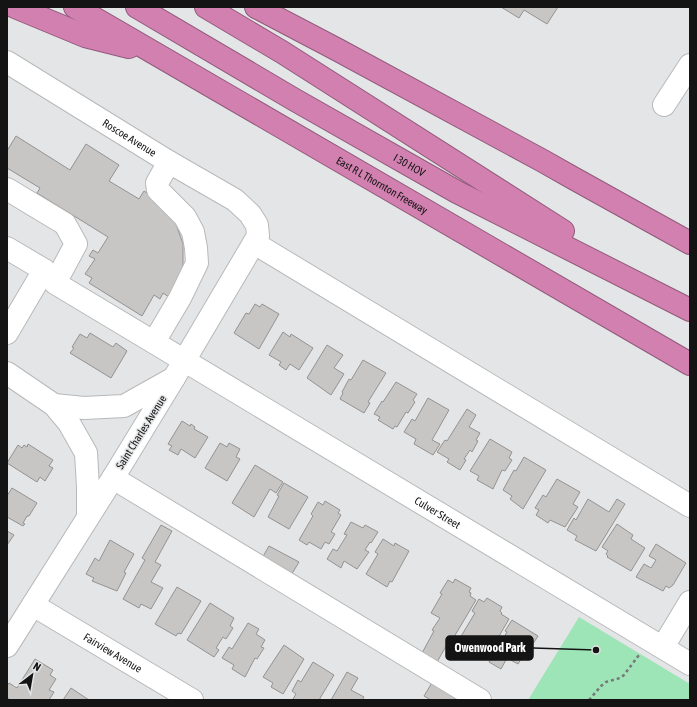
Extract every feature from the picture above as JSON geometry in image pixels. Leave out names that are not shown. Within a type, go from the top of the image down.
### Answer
[{"type":"highway","points":[[15,7],[85,36],[153,52]]},
{"type":"highway","name":"East R L Thornton Freeway","points":[[75,7],[690,364]]},
{"type":"highway","name":"I 30 HOV","points":[[137,7],[295,100],[458,192],[690,309]]},
{"type":"highway","name":"I 30 HOV","points":[[206,7],[282,52],[586,246],[690,309]]},
{"type":"highway","points":[[256,7],[536,157],[690,243]]},
{"type":"highway","points":[[273,7],[338,50]]},
{"type":"street","name":"Roscoe Avenue","points":[[8,63],[169,162],[235,200],[250,214]]},
{"type":"street","points":[[664,105],[690,65]]},
{"type":"street","points":[[154,342],[180,298],[197,263],[193,232],[185,217],[158,190],[157,183],[169,162]]},
{"type":"street","points":[[7,189],[65,224],[76,244],[7,333]]},
{"type":"street","name":"Saint Charles Avenue","points":[[7,646],[180,369],[258,236],[257,225],[250,214]]},
{"type":"street","points":[[254,243],[690,506]]},
{"type":"street","name":"Culver Street","points":[[7,248],[49,277],[154,342],[180,369],[690,664]]},
{"type":"street","points":[[54,405],[84,408],[124,406],[180,369]]},
{"type":"street","points":[[9,377],[54,405],[69,423],[86,453],[88,516]]},
{"type":"street","points":[[113,478],[480,700]]},
{"type":"street","points":[[656,643],[690,602]]},
{"type":"street","name":"Fairview Avenue","points":[[33,605],[192,700]]},
{"type":"path","points":[[589,700],[606,682],[620,678],[640,653],[656,643]]},
{"type":"green space","points":[[579,617],[690,684],[690,700],[528,700]]},
{"type":"building","points":[[501,7],[558,7],[547,24],[524,10],[519,18]]},
{"type":"building","points":[[16,136],[70,170],[86,144],[119,165],[109,181],[139,199],[144,191],[160,202],[175,221],[183,244],[183,268],[169,297],[163,293],[160,299],[154,295],[142,316],[89,283],[92,278],[85,274],[95,259],[89,256],[93,250],[98,253],[108,237],[37,193],[40,188],[7,168],[7,151]]},
{"type":"building","points":[[255,304],[260,307],[262,304],[279,314],[259,349],[234,333],[246,313],[249,314]]},
{"type":"building","points":[[283,332],[290,337],[291,334],[313,348],[299,370],[290,364],[286,370],[279,365],[281,362],[269,355]]},
{"type":"building","points":[[90,333],[113,347],[116,343],[127,351],[111,378],[70,353],[74,348],[72,347],[80,334],[87,338]]},
{"type":"building","points":[[327,345],[343,355],[334,368],[344,374],[331,395],[307,378]]},
{"type":"building","points":[[363,360],[386,373],[368,402],[370,403],[364,413],[340,399],[349,379],[351,380]]},
{"type":"building","points":[[396,382],[417,394],[413,400],[415,402],[408,413],[406,412],[397,427],[395,426],[393,429],[378,420],[380,417],[374,414]]},
{"type":"building","points":[[428,398],[449,410],[432,440],[440,444],[433,455],[414,444],[416,439],[404,432],[412,419],[415,421]]},
{"type":"building","points":[[467,409],[476,415],[469,427],[480,433],[476,440],[478,441],[472,452],[470,450],[464,459],[466,460],[460,470],[447,462],[449,459],[437,452],[445,440],[447,441]]},
{"type":"building","points":[[182,421],[190,426],[191,424],[195,427],[194,429],[208,437],[195,458],[181,449],[178,455],[169,450],[172,446],[168,444]]},
{"type":"building","points":[[490,439],[512,452],[509,458],[512,460],[505,471],[502,470],[493,489],[477,480],[479,476],[470,471]]},
{"type":"building","points":[[220,443],[227,447],[229,443],[240,449],[236,457],[240,459],[227,481],[205,468]]},
{"type":"building","points":[[28,444],[53,460],[49,466],[53,468],[45,481],[40,477],[37,482],[7,463],[18,445],[22,448],[24,445],[27,447]]},
{"type":"building","points":[[524,457],[546,470],[523,509],[510,499],[512,496],[503,490],[514,470],[516,471]]},
{"type":"building","points":[[255,465],[283,482],[276,493],[270,489],[254,517],[232,503]]},
{"type":"building","points":[[557,479],[580,492],[573,504],[578,507],[565,527],[550,520],[548,523],[536,515],[539,510],[535,508],[543,495],[546,497]]},
{"type":"building","points":[[284,483],[308,497],[289,529],[268,517],[279,496],[277,495]]},
{"type":"building","points":[[12,488],[37,503],[29,516],[27,516],[23,526],[7,517],[7,496]]},
{"type":"building","points":[[588,499],[609,512],[617,499],[625,504],[596,551],[575,540],[577,536],[567,530],[574,518],[576,520]]},
{"type":"building","points":[[325,501],[340,510],[338,513],[341,515],[331,532],[335,534],[329,544],[325,542],[321,549],[309,542],[307,545],[299,540],[313,516],[311,514],[318,502],[323,505]]},
{"type":"building","points":[[351,522],[363,528],[365,525],[378,532],[365,550],[369,552],[357,569],[344,561],[341,568],[327,559],[333,549],[337,551],[347,535],[344,534]]},
{"type":"building","points":[[617,524],[633,535],[631,539],[645,548],[631,571],[607,557],[608,556],[606,554],[608,551],[602,547]]},
{"type":"building","points":[[161,525],[172,531],[155,562],[161,565],[151,582],[163,588],[151,609],[141,604],[139,608],[123,599],[145,560],[142,558]]},
{"type":"building","points":[[7,531],[14,535],[7,545]]},
{"type":"building","points":[[383,539],[394,546],[395,543],[409,551],[392,582],[390,581],[387,587],[366,574],[378,554],[375,552]]},
{"type":"building","points":[[110,540],[134,554],[124,572],[126,573],[117,591],[92,581],[94,578],[86,574],[95,558],[99,561]]},
{"type":"building","points":[[656,544],[686,563],[673,585],[669,588],[666,586],[663,591],[636,577],[644,564],[651,568],[656,560],[649,556]]},
{"type":"building","points":[[269,546],[299,562],[290,577],[261,560]]},
{"type":"building","points":[[455,579],[471,588],[469,592],[471,593],[470,596],[476,600],[451,642],[449,641],[437,662],[422,653],[434,631],[432,630],[440,618],[431,613],[448,580],[453,583]]},
{"type":"building","points":[[177,587],[201,601],[181,634],[178,633],[176,636],[155,624]]},
{"type":"building","points":[[487,598],[502,607],[500,611],[502,613],[501,614],[509,619],[488,655],[460,638],[475,613],[472,611],[479,599],[484,602]]},
{"type":"building","points":[[210,603],[234,618],[230,626],[233,628],[226,639],[223,637],[216,648],[219,650],[214,657],[187,640]]},
{"type":"building","points":[[512,620],[538,636],[531,647],[529,646],[518,664],[507,658],[501,669],[489,662],[507,632],[505,631]]},
{"type":"building","points":[[248,623],[259,629],[256,634],[265,640],[261,647],[264,648],[257,659],[255,658],[245,677],[232,669],[234,665],[222,658],[229,647],[232,649]]},
{"type":"building","points":[[284,645],[304,659],[283,694],[271,687],[273,683],[263,677]]},
{"type":"building","points":[[35,659],[53,670],[50,675],[56,679],[49,690],[54,692],[49,700],[11,700],[7,698],[7,686],[9,683],[17,688]]},
{"type":"building","points":[[313,662],[334,675],[319,700],[293,699],[296,694],[292,691],[298,680],[301,682]]},
{"type":"building","points":[[347,672],[358,678],[351,690],[364,697],[362,700],[331,700]]},
{"type":"building","points":[[433,681],[461,700],[431,700],[424,696]]},
{"type":"building","points":[[71,688],[89,700],[63,700]]},
{"type":"place","name":"Owenwood Park","points":[[596,650]]}]
